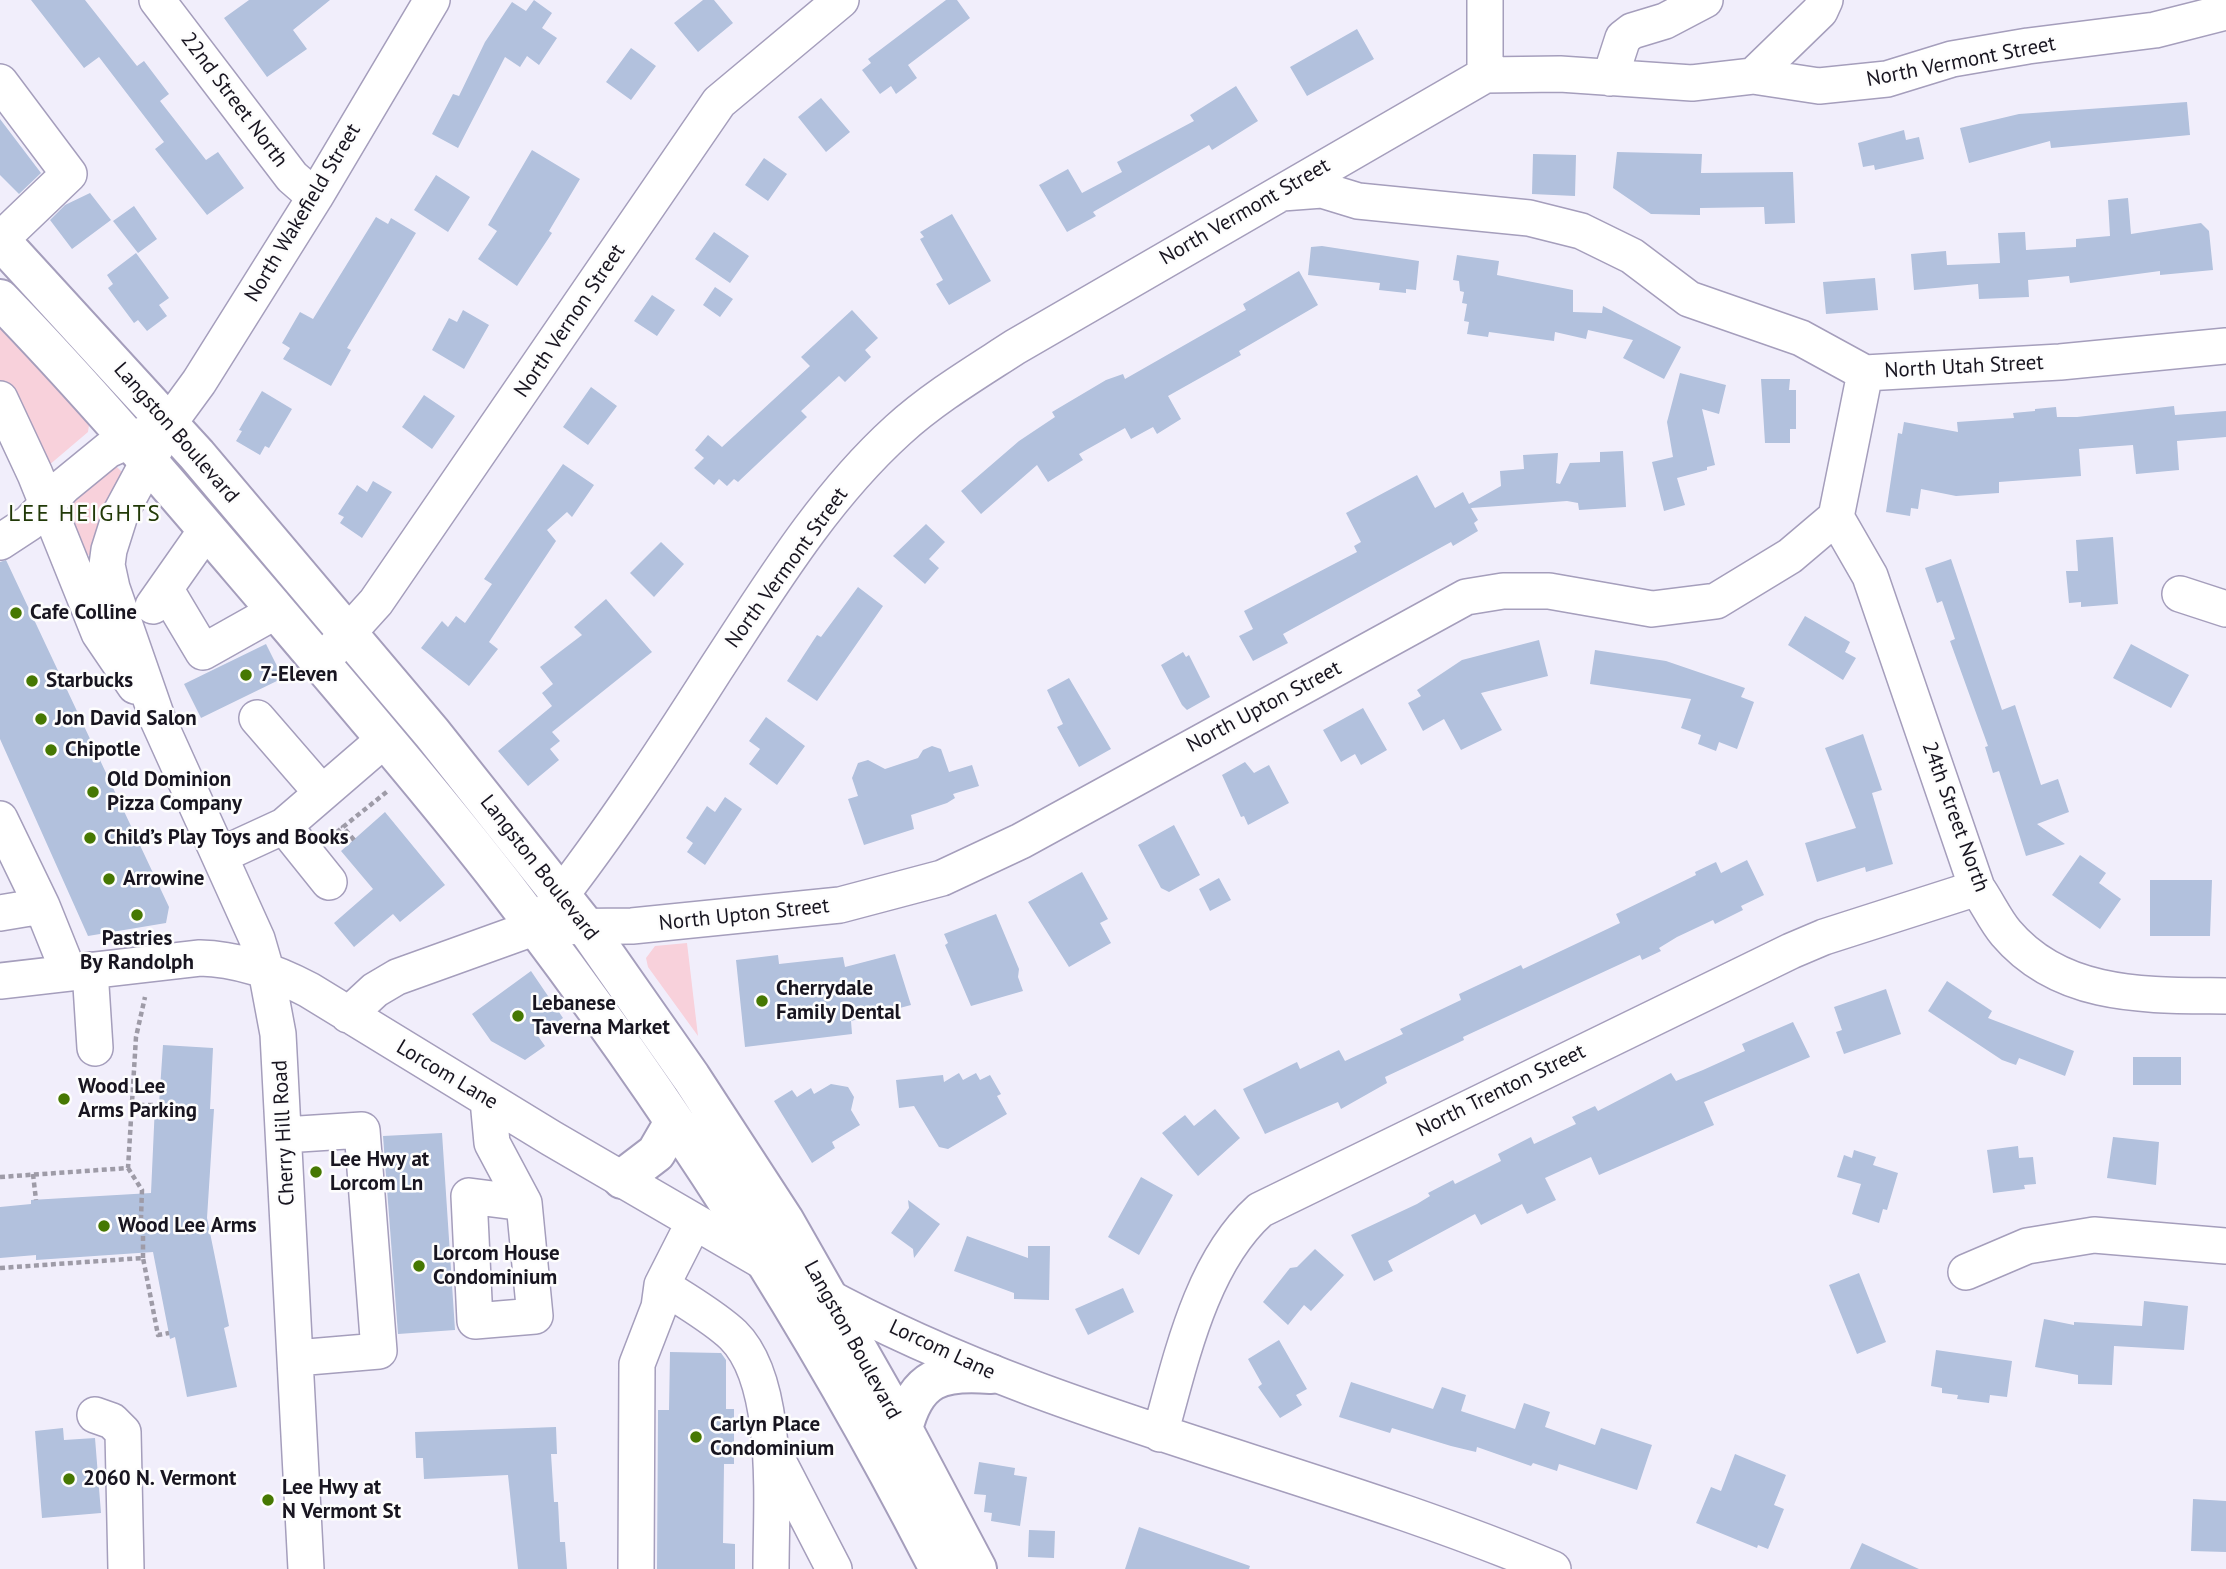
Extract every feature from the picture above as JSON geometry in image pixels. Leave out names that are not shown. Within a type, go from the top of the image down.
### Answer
[{"type":"main road","name":"Langston Boulevard","points":[[0,240],[169,423],[350,634],[586,926],[727,1130],[785,1220],[903,1429],[977,1569]]},
{"type":"main road","name":"Langston Boulevard","points":[[0,299],[141,451],[385,739],[536,927],[674,1122],[764,1262],[866,1435],[939,1569]]},
{"type":"main road","points":[[622,1180],[656,1153],[674,1122]]},
{"type":"main road","points":[[903,1429],[908,1409],[919,1391],[932,1379],[957,1373],[991,1374]]},
{"type":"street","name":"22nd Street North","points":[[157,0],[292,177],[315,197]]},
{"type":"street","name":"North Wakefield Street","points":[[169,423],[199,382],[315,197],[432,0]]},
{"type":"street","name":"North Vernon Street","points":[[321,662],[350,634],[376,602],[719,102],[841,0]]},
{"type":"street","points":[[1485,0],[1485,75]]},
{"type":"street","points":[[1610,78],[1623,38],[1632,31],[1665,21],[1705,0]]},
{"type":"street","points":[[1753,76],[1820,10],[1825,0]]},
{"type":"street","name":"North Vermont Street","points":[[536,927],[562,895],[691,709],[775,578],[830,502],[898,430],[946,392],[1015,346],[1485,75],[1692,83],[1753,76],[1819,86],[1887,79],[1952,59],[2028,46],[2155,30],[2226,12]]},
{"type":"street","points":[[0,82],[69,174],[0,240]]},
{"type":"street","name":"North Utah Street","points":[[1279,193],[1322,190],[1358,201],[1529,218],[1581,231],[1632,256],[1689,299],[1801,338],[1865,373],[2060,362],[2226,346]]},
{"type":"street","points":[[1836,517],[1865,373]]},
{"type":"street","name":"Cherry Hill Road","points":[[0,399],[20,439],[99,633],[158,720]]},
{"type":"street","points":[[0,542],[29,523],[64,486],[99,457],[141,451],[169,423]]},
{"type":"street","name":"Cherry Hill Road","points":[[141,451],[109,550],[109,578],[158,720],[243,902],[266,970],[278,1034],[306,1569]]},
{"type":"street","name":"24th Street North","points":[[1836,517],[1870,576],[1977,888],[2006,933],[2034,959],[2065,976],[2098,989],[2226,996]]},
{"type":"street","name":"North Upton Street","points":[[536,927],[632,926],[840,905],[942,878],[1021,841],[1466,597],[1503,591],[1549,591],[1651,609],[1716,601],[1790,556],[1836,517]]},
{"type":"street","points":[[125,620],[155,606],[207,529]]},
{"type":"street","points":[[166,590],[203,652],[276,611]]},
{"type":"street","points":[[2180,594],[2226,609]]},
{"type":"street","points":[[257,719],[322,793]]},
{"type":"street","points":[[221,855],[284,826],[385,739]]},
{"type":"street","points":[[0,819],[42,906],[80,972],[95,1048]]},
{"type":"street","points":[[284,826],[329,882]]},
{"type":"street","name":"North Trenton Street","points":[[1160,1434],[1210,1281],[1228,1244],[1260,1210],[1791,951],[1977,888]]},
{"type":"street","points":[[0,913],[42,906]]},
{"type":"street","points":[[348,1015],[375,990],[397,977],[536,927]]},
{"type":"street","name":"Lorcom Lane","points":[[0,981],[200,958],[227,960],[266,970],[301,986],[622,1180],[764,1262],[828,1297],[991,1374],[1160,1434],[1465,1532],[1553,1569]]},
{"type":"street","points":[[488,1100],[492,1143],[524,1203]]},
{"type":"street","points":[[284,1135],[362,1130],[379,1351],[296,1358]]},
{"type":"street","points":[[636,1569],[637,1364],[659,1307],[663,1285],[694,1222]]},
{"type":"street","points":[[1966,1272],[2027,1246],[2094,1235],[2226,1246]]},
{"type":"street","points":[[663,1285],[733,1336],[757,1370],[770,1446],[771,1569]]},
{"type":"street","points":[[95,1415],[112,1421],[123,1432],[126,1569]]},
{"type":"street","points":[[770,1446],[834,1569]]},
{"type":"street","points":[[286,1569],[306,1569]]},
{"type":"path","points":[[354,840],[343,827],[393,786]]},
{"type":"path","points":[[141,1218],[142,1190],[128,1168],[136,1037],[145,997]]},
{"type":"path","points":[[131,1105],[155,1105]]},
{"type":"path","points":[[0,1177],[128,1168]]},
{"type":"path","points":[[33,1174],[36,1200]]},
{"type":"path","points":[[144,1236],[143,1258],[158,1335],[169,1333]]},
{"type":"path","points":[[0,1268],[41,1262],[143,1258]]},
{"type":"shaded area","points":[[0,324],[89,425],[88,432],[48,466],[0,385]]},
{"type":"shaded area","points":[[111,461],[124,474],[99,522],[91,554],[83,558],[71,510],[73,494]]},
{"type":"shaded area","points":[[687,943],[698,1036],[648,967],[646,958],[655,946]]},
{"type":"building","points":[[31,0],[85,0],[137,66],[144,61],[169,94],[160,101],[206,160],[218,152],[244,188],[207,215],[155,149],[164,142],[99,57],[84,68]]},
{"type":"building","points":[[249,0],[330,0],[293,30],[307,49],[267,77],[224,18]]},
{"type":"building","points":[[534,0],[552,13],[542,28],[557,38],[539,65],[527,56],[520,67],[505,57],[458,148],[432,134],[453,94],[459,96],[485,42],[512,2],[526,11]]},
{"type":"building","points":[[703,0],[714,0],[733,23],[698,52],[674,23]]},
{"type":"building","points":[[946,0],[957,0],[970,18],[908,65],[917,78],[896,94],[891,86],[880,94],[862,70],[871,63],[868,59]]},
{"type":"building","points":[[1357,29],[1374,59],[1307,96],[1290,67]]},
{"type":"building","points":[[631,48],[656,66],[631,100],[606,82]]},
{"type":"building","points":[[1236,86],[1258,121],[1212,150],[1209,145],[1093,212],[1096,216],[1067,232],[1039,185],[1068,169],[1082,193],[1122,172],[1117,162],[1194,121],[1190,115]]},
{"type":"building","points":[[821,98],[850,132],[826,152],[798,117]]},
{"type":"building","points":[[2187,102],[2190,135],[2051,148],[2050,141],[1969,163],[1960,128],[2019,114]]},
{"type":"building","points":[[0,119],[41,173],[19,194],[0,175]]},
{"type":"building","points":[[1904,130],[1906,140],[1919,137],[1924,159],[1875,170],[1874,165],[1863,167],[1858,143]]},
{"type":"building","points":[[532,150],[580,179],[549,231],[552,233],[517,286],[478,259],[497,231],[488,225]]},
{"type":"building","points":[[1617,152],[1702,154],[1701,173],[1793,172],[1795,223],[1765,224],[1764,207],[1700,208],[1700,215],[1651,214],[1613,188]]},
{"type":"building","points":[[1533,154],[1576,155],[1575,196],[1532,194]]},
{"type":"building","points":[[764,158],[787,174],[768,201],[745,185]]},
{"type":"building","points":[[436,175],[470,197],[448,232],[414,210]]},
{"type":"building","points":[[90,193],[111,220],[72,249],[50,220],[65,205]]},
{"type":"building","points":[[2128,198],[2131,234],[2201,223],[2209,231],[2213,270],[2160,275],[2160,271],[2070,283],[2069,276],[2028,280],[2029,297],[1979,299],[1978,284],[1914,290],[1911,254],[1946,251],[1947,265],[2000,263],[1998,233],[2025,232],[2026,250],[2076,247],[2076,239],[2110,236],[2108,200]]},
{"type":"building","points":[[134,206],[157,239],[138,253],[113,221]]},
{"type":"building","points":[[952,214],[991,281],[949,305],[936,284],[943,280],[920,239],[924,237],[920,232]]},
{"type":"building","points":[[376,217],[388,224],[391,218],[416,233],[347,348],[351,350],[331,386],[283,359],[290,348],[282,343],[300,312],[313,319]]},
{"type":"building","points":[[714,232],[749,256],[730,283],[695,259]]},
{"type":"building","points":[[1322,246],[1419,261],[1416,290],[1406,289],[1406,293],[1379,290],[1380,283],[1308,275],[1311,247]]},
{"type":"building","points":[[136,253],[169,298],[159,305],[167,316],[147,331],[138,320],[134,323],[108,288],[113,284],[107,275]]},
{"type":"building","points":[[1457,255],[1499,261],[1497,275],[1573,290],[1573,312],[1602,313],[1603,306],[1681,347],[1664,379],[1623,358],[1633,340],[1588,330],[1586,339],[1555,332],[1554,341],[1489,332],[1488,337],[1467,334],[1469,322],[1464,321],[1467,304],[1462,303],[1464,292],[1460,291],[1459,281],[1453,280]]},
{"type":"building","points":[[1299,271],[1318,305],[1239,351],[1241,355],[1168,396],[1181,419],[1157,434],[1153,427],[1131,439],[1125,428],[1079,454],[1083,460],[1048,482],[1037,465],[981,514],[961,491],[1019,441],[1055,417],[1052,412],[1106,380],[1123,374],[1125,379],[1246,310],[1243,304]]},
{"type":"building","points":[[1875,278],[1878,310],[1826,314],[1823,282]]},
{"type":"building","points":[[715,287],[733,299],[720,317],[703,305]]},
{"type":"building","points":[[652,295],[675,310],[657,336],[634,321]]},
{"type":"building","points":[[463,310],[489,325],[464,369],[432,350],[449,318],[457,322]]},
{"type":"building","points":[[852,310],[878,338],[865,350],[871,357],[845,382],[839,376],[801,411],[807,417],[738,482],[734,479],[727,486],[719,479],[714,485],[694,468],[704,458],[695,450],[708,435],[722,447],[810,366],[801,357]]},
{"type":"building","points":[[1680,373],[1726,385],[1719,414],[1702,409],[1715,465],[1707,467],[1707,470],[1677,478],[1685,505],[1664,511],[1652,462],[1673,457],[1667,422]]},
{"type":"building","points":[[1761,379],[1790,379],[1789,390],[1796,390],[1796,429],[1790,429],[1790,443],[1765,443]]},
{"type":"building","points":[[591,387],[617,406],[588,445],[563,427]]},
{"type":"building","points":[[262,391],[292,409],[269,448],[265,446],[260,455],[236,441],[242,431],[239,430]]},
{"type":"building","points":[[424,395],[455,416],[432,449],[402,427]]},
{"type":"building","points":[[2174,406],[2175,415],[2226,411],[2226,437],[2177,441],[2179,470],[2136,474],[2133,445],[2079,449],[2081,476],[1999,482],[1999,493],[1956,496],[1921,489],[1918,509],[1911,508],[1910,516],[1886,512],[1898,433],[1902,434],[1904,422],[1958,432],[1957,422],[2014,418],[2013,413],[2035,409],[2056,407],[2057,417],[2077,417]]},
{"type":"building","points":[[1623,451],[1626,507],[1579,510],[1578,503],[1567,501],[1471,508],[1478,520],[1474,523],[1478,531],[1453,546],[1451,542],[1283,634],[1288,643],[1253,661],[1239,636],[1253,629],[1244,611],[1357,552],[1354,546],[1361,542],[1346,513],[1417,475],[1435,508],[1463,492],[1469,504],[1501,486],[1500,471],[1524,469],[1523,455],[1558,453],[1556,483],[1560,484],[1570,463],[1600,462],[1600,452]]},
{"type":"building","points":[[563,464],[594,485],[572,517],[567,512],[547,530],[556,541],[489,642],[498,649],[469,686],[421,648],[442,621],[448,627],[456,616],[465,623],[492,584],[484,579]]},
{"type":"building","points":[[373,481],[392,492],[362,538],[340,523],[344,517],[338,514],[357,485],[367,492]]},
{"type":"building","points":[[926,524],[945,542],[929,559],[939,568],[925,584],[893,556]]},
{"type":"building","points":[[2113,537],[2118,604],[2081,607],[2081,602],[2069,603],[2066,571],[2078,571],[2076,540]]},
{"type":"building","points":[[661,542],[684,564],[654,597],[630,573]]},
{"type":"building","points":[[1951,559],[2002,710],[2015,705],[2041,785],[2058,779],[2069,812],[2037,824],[2065,844],[2026,856],[1999,771],[1993,773],[1985,747],[1988,746],[1950,641],[1955,639],[1942,601],[1937,603],[1925,568]]},
{"type":"building","points":[[6,560],[169,907],[166,923],[88,936],[0,739],[0,562]]},
{"type":"building","points":[[858,587],[883,606],[817,701],[787,681],[817,635],[821,637]]},
{"type":"building","points":[[606,599],[652,652],[552,732],[560,741],[550,749],[559,760],[528,786],[498,751],[552,706],[542,693],[553,684],[540,667],[582,635],[574,627]]},
{"type":"building","points":[[1805,616],[1850,642],[1845,652],[1856,658],[1843,680],[1788,645]]},
{"type":"building","points":[[1539,640],[1548,676],[1481,693],[1502,730],[1461,750],[1444,719],[1423,731],[1408,703],[1421,696],[1417,690],[1462,660]]},
{"type":"building","name":"7-Eleven","points":[[266,644],[283,678],[201,718],[184,684]]},
{"type":"building","points":[[2131,644],[2189,675],[2171,708],[2113,678]]},
{"type":"building","points":[[1595,650],[1666,661],[1745,688],[1741,697],[1754,702],[1737,749],[1719,742],[1716,751],[1698,744],[1701,735],[1681,728],[1691,699],[1590,684]]},
{"type":"building","points":[[1183,652],[1186,657],[1189,655],[1210,697],[1187,710],[1161,665]]},
{"type":"building","points":[[1069,678],[1111,749],[1079,767],[1057,727],[1063,724],[1047,690]]},
{"type":"building","points":[[1363,708],[1387,750],[1361,765],[1355,754],[1341,762],[1323,730]]},
{"type":"building","points":[[766,717],[805,746],[777,785],[749,764],[760,749],[749,741]]},
{"type":"building","points":[[1863,734],[1882,790],[1872,793],[1893,864],[1866,872],[1865,867],[1817,882],[1805,843],[1856,828],[1825,748]]},
{"type":"building","points":[[932,746],[941,749],[949,772],[972,765],[979,786],[953,794],[955,798],[947,803],[911,815],[914,829],[864,845],[848,799],[858,796],[852,778],[858,763],[868,760],[885,769],[918,758],[923,750]]},
{"type":"building","points":[[1245,762],[1254,773],[1269,765],[1289,803],[1248,825],[1244,816],[1241,817],[1222,775]]},
{"type":"building","points":[[725,797],[742,809],[705,865],[687,852],[693,843],[686,838],[707,806],[715,812]]},
{"type":"building","points":[[385,812],[445,885],[400,922],[393,914],[354,947],[334,923],[373,889],[341,851]]},
{"type":"building","points":[[1174,825],[1200,875],[1169,892],[1161,888],[1138,845]]},
{"type":"building","points":[[2080,855],[2106,873],[2099,883],[2121,899],[2100,929],[2052,895]]},
{"type":"building","points":[[1747,860],[1764,895],[1741,906],[1743,910],[1715,924],[1713,920],[1677,937],[1659,948],[1661,951],[1642,960],[1640,955],[1463,1037],[1464,1040],[1385,1077],[1387,1083],[1341,1109],[1338,1102],[1265,1134],[1243,1089],[1297,1062],[1300,1069],[1339,1050],[1345,1061],[1403,1034],[1400,1029],[1461,1000],[1459,994],[1521,965],[1523,969],[1620,923],[1616,914],[1696,875],[1695,872],[1716,862],[1721,873]]},
{"type":"building","points":[[1082,872],[1108,919],[1100,923],[1111,943],[1069,967],[1028,902]]},
{"type":"building","points":[[1219,878],[1231,900],[1210,911],[1199,889]]},
{"type":"building","points":[[2150,880],[2212,880],[2210,936],[2150,936]]},
{"type":"building","points":[[996,914],[1019,969],[1018,977],[1023,991],[971,1006],[945,945],[948,943],[944,934]]},
{"type":"building","points":[[895,954],[911,1005],[851,1021],[852,1034],[745,1047],[736,960],[778,955],[779,964],[843,957],[845,967]]},
{"type":"building","name":"Lebanese Taverna Market","points":[[531,971],[563,1018],[538,1036],[545,1046],[525,1060],[491,1041],[472,1014]]},
{"type":"building","points":[[1947,981],[1992,1011],[1988,1018],[2074,1051],[2065,1076],[2019,1058],[2016,1065],[2002,1060],[1928,1011]]},
{"type":"building","points":[[1886,989],[1901,1034],[1844,1054],[1836,1032],[1842,1030],[1834,1007]]},
{"type":"building","points":[[1793,1022],[1810,1057],[1704,1102],[1714,1125],[1599,1175],[1591,1157],[1545,1178],[1556,1200],[1527,1214],[1522,1204],[1481,1225],[1475,1214],[1388,1261],[1393,1271],[1374,1281],[1351,1235],[1417,1204],[1430,1196],[1428,1193],[1453,1180],[1455,1184],[1501,1161],[1498,1154],[1531,1137],[1534,1144],[1576,1124],[1572,1117],[1595,1106],[1598,1111],[1671,1073],[1676,1081],[1703,1070],[1745,1051],[1742,1044]]},
{"type":"building","name":"Wood Lee Arms","points":[[163,1045],[213,1048],[210,1109],[214,1109],[207,1218],[229,1326],[224,1328],[237,1387],[187,1397],[175,1337],[170,1339],[153,1252],[36,1260],[36,1255],[0,1258],[0,1207],[31,1204],[31,1200],[151,1193],[155,1105],[159,1104]]},
{"type":"building","points":[[2133,1057],[2181,1057],[2181,1085],[2133,1085]]},
{"type":"building","points":[[959,1073],[963,1080],[976,1073],[980,1080],[990,1075],[1001,1094],[997,1096],[1007,1114],[948,1149],[939,1147],[914,1106],[899,1108],[896,1080],[943,1075],[944,1082]]},
{"type":"building","points":[[831,1084],[848,1087],[854,1097],[851,1110],[860,1125],[832,1142],[835,1148],[812,1163],[774,1101],[792,1090],[797,1097],[811,1088],[814,1094]]},
{"type":"building","points":[[1215,1109],[1240,1138],[1198,1176],[1162,1133],[1185,1115],[1194,1126]]},
{"type":"building","name":"Lorcom House Condominium","points":[[442,1133],[455,1330],[398,1334],[383,1136]]},
{"type":"building","points":[[2113,1137],[2159,1142],[2156,1185],[2107,1178]]},
{"type":"building","points":[[2018,1146],[2019,1158],[2033,1157],[2036,1184],[2024,1185],[2025,1189],[1993,1193],[1987,1150]]},
{"type":"building","points":[[1854,1150],[1876,1157],[1873,1165],[1898,1173],[1887,1210],[1883,1209],[1879,1223],[1852,1214],[1861,1184],[1837,1177],[1844,1155],[1852,1158]]},
{"type":"building","points":[[1141,1177],[1173,1195],[1139,1255],[1108,1237]]},
{"type":"building","points":[[908,1200],[940,1224],[914,1258],[913,1249],[891,1233],[909,1208]]},
{"type":"building","points":[[967,1236],[1028,1258],[1028,1246],[1050,1246],[1049,1300],[1014,1299],[1014,1293],[954,1271]]},
{"type":"building","points":[[1315,1249],[1344,1275],[1311,1311],[1304,1305],[1288,1325],[1263,1302],[1290,1268],[1297,1267]]},
{"type":"building","points":[[1859,1273],[1886,1342],[1857,1354],[1829,1285]]},
{"type":"building","points":[[1123,1288],[1134,1312],[1088,1335],[1075,1309]]},
{"type":"building","points":[[2144,1301],[2188,1306],[2184,1350],[2114,1346],[2112,1385],[2078,1384],[2078,1375],[2035,1367],[2044,1319],[2074,1325],[2074,1322],[2142,1326]]},
{"type":"building","points":[[1279,1340],[1307,1389],[1296,1395],[1302,1405],[1280,1418],[1258,1387],[1262,1384],[1248,1359]]},
{"type":"building","points":[[1936,1350],[2012,1361],[2007,1397],[1990,1395],[1989,1403],[1957,1399],[1958,1395],[1942,1393],[1942,1388],[1931,1386]]},
{"type":"building","name":"Carlyn Place Condominium","points":[[670,1352],[721,1353],[726,1360],[726,1409],[734,1409],[734,1464],[724,1464],[723,1543],[735,1544],[735,1569],[657,1569],[658,1410],[669,1410]]},
{"type":"building","points":[[1351,1382],[1433,1409],[1442,1387],[1466,1395],[1461,1411],[1515,1429],[1524,1403],[1550,1412],[1545,1427],[1595,1445],[1601,1428],[1652,1445],[1637,1490],[1559,1464],[1557,1471],[1533,1463],[1531,1466],[1477,1447],[1476,1452],[1392,1428],[1390,1433],[1339,1417]]},
{"type":"building","points":[[556,1427],[557,1454],[551,1454],[554,1502],[558,1502],[560,1542],[565,1542],[567,1569],[518,1569],[508,1475],[424,1479],[423,1458],[416,1458],[415,1432]]},
{"type":"building","name":"2060 N. Vermont","points":[[63,1428],[64,1440],[95,1438],[101,1513],[42,1518],[35,1431]]},
{"type":"building","points":[[1735,1454],[1786,1475],[1774,1505],[1784,1509],[1768,1549],[1758,1545],[1757,1548],[1696,1523],[1711,1487],[1721,1491]]},
{"type":"building","points":[[979,1462],[1015,1468],[1014,1475],[1027,1477],[1020,1526],[991,1521],[992,1513],[984,1512],[986,1495],[974,1494]]},
{"type":"building","points":[[2193,1499],[2226,1501],[2226,1552],[2191,1551]]},
{"type":"building","points":[[1139,1527],[1250,1566],[1249,1569],[1125,1569]]},
{"type":"building","points":[[1029,1530],[1055,1531],[1054,1558],[1028,1557]]},
{"type":"building","points":[[1862,1543],[1919,1569],[1850,1569]]},
{"type":"place","name":"Cafe Colline","points":[[16,613]]},
{"type":"place","name":"7-Eleven","points":[[246,675]]},
{"type":"place","name":"Starbucks","points":[[32,681]]},
{"type":"place","name":"Jon David Salon","points":[[41,719]]},
{"type":"place","name":"Chipotle","points":[[51,750]]},
{"type":"place","name":"Old Dominion Pizza Company","points":[[93,792]]},
{"type":"place","name":"Child’s Play Toys and Books","points":[[90,838]]},
{"type":"place","name":"Arrowine","points":[[109,879]]},
{"type":"place","name":"Pastries By Randolph","points":[[137,915]]},
{"type":"place","name":"Cherrydale Family Dental","points":[[762,1001]]},
{"type":"place","name":"Lebanese Taverna Market","points":[[518,1016]]},
{"type":"place","name":"Wood Lee Arms Parking","points":[[64,1099]]},
{"type":"place","name":"Lee Hwy at Lorcom Ln","points":[[316,1172]]},
{"type":"place","name":"Wood Lee Arms","points":[[104,1226]]},
{"type":"place","name":"Lorcom House Condominium","points":[[419,1266]]},
{"type":"place","name":"Carlyn Place Condominium","points":[[696,1437]]},
{"type":"place","name":"2060 N. Vermont","points":[[69,1479]]},
{"type":"place","name":"Lee Hwy at N Vermont St","points":[[268,1500]]},
{"type":"district","name":"LEE HEIGHTS","points":[[85,514]]}]
